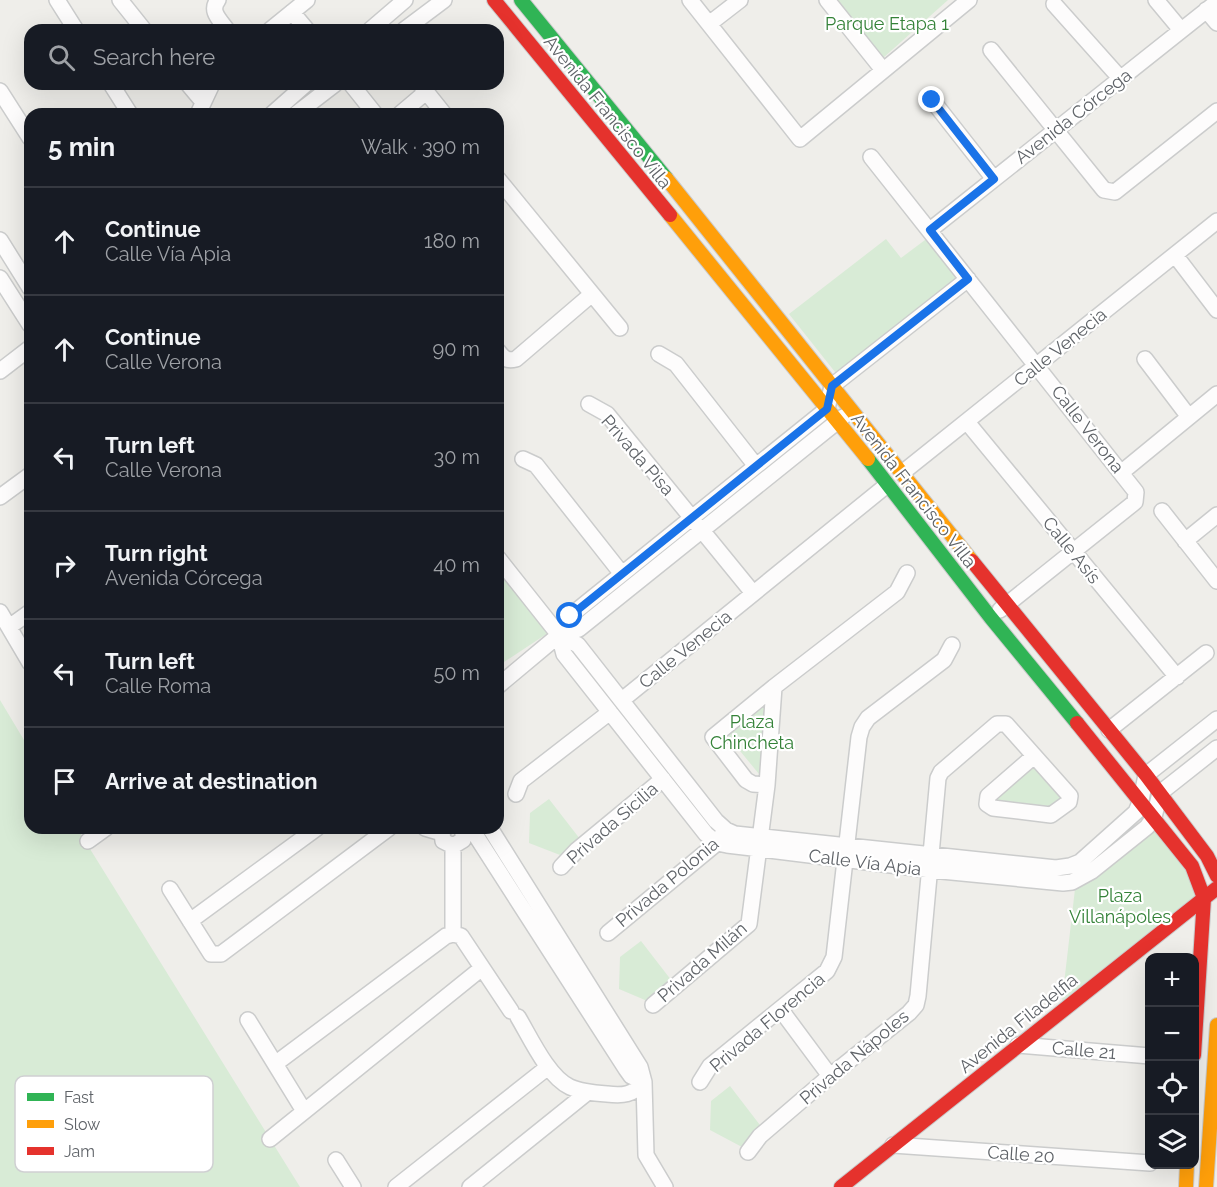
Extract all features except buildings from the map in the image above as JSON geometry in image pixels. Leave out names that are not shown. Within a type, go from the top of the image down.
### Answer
[{"type":"main road","name":"Avenida Francisco Villa","points":[[494,0],[838,421],[991,618],[1154,816],[1192,866],[1204,898]]},
{"type":"main road","name":"Avenida Francisco Villa","points":[[521,0],[746,276],[1006,604],[1146,775],[1207,856],[1217,876]]},
{"type":"main road","points":[[730,290],[746,276]]},
{"type":"main road","name":"Avenida Filadelfia","points":[[841,1187],[1217,888]]},
{"type":"main road","points":[[1197,1007],[1204,898]]},
{"type":"main road","points":[[1206,1187],[1212,1168],[1217,1026]]},
{"type":"main road","points":[[1184,1169],[1186,1187]]},
{"type":"street","points":[[57,0],[72,24]]},
{"type":"street","points":[[120,0],[139,24]]},
{"type":"street","points":[[218,0],[214,13],[222,24]]},
{"type":"street","points":[[277,24],[307,0]]},
{"type":"street","points":[[377,24],[405,0]]},
{"type":"street","points":[[412,24],[444,0]]},
{"type":"street","points":[[690,0],[800,139],[969,0]]},
{"type":"street","points":[[709,24],[740,0]]},
{"type":"street","points":[[827,0],[883,70]]},
{"type":"street","points":[[1156,0],[1181,30]]},
{"type":"street","points":[[1054,4],[1120,78]]},
{"type":"street","points":[[1212,6],[1217,23]]},
{"type":"street","name":"Avenida Córcega","points":[[930,230],[1212,6]]},
{"type":"street","points":[[292,12],[302,24]]},
{"type":"street","points":[[991,50],[1104,190],[1109,192],[1116,192],[1217,111]]},
{"type":"street","points":[[115,90],[126,108]]},
{"type":"street","points":[[191,90],[200,108]]},
{"type":"street","points":[[200,108],[209,90]]},
{"type":"street","points":[[279,108],[299,90]]},
{"type":"street","points":[[304,108],[327,90]]},
{"type":"street","points":[[356,90],[370,108]]},
{"type":"street","points":[[405,108],[421,90]]},
{"type":"street","points":[[425,90],[439,108]]},
{"type":"street","points":[[0,91],[24,129]]},
{"type":"street","points":[[932,100],[994,179]]},
{"type":"street","name":"Calle Verona","points":[[871,157],[1136,492],[1135,502],[1073,551]]},
{"type":"street","points":[[504,188],[620,328]]},
{"type":"street","name":"Calle Venecia","points":[[902,473],[1217,221]]},
{"type":"street","points":[[0,240],[24,278]]},
{"type":"street","points":[[1175,255],[1217,310]]},
{"type":"street","points":[[0,278],[24,316]]},
{"type":"street","points":[[504,681],[559,635],[570,616],[827,409],[832,386],[968,279]]},
{"type":"street","points":[[504,358],[516,359],[592,294]]},
{"type":"street","points":[[0,371],[24,353]]},
{"type":"street","points":[[659,354],[676,364],[756,466]]},
{"type":"street","points":[[1145,359],[1189,417]]},
{"type":"street","points":[[1122,472],[1217,394]]},
{"type":"street","name":"Privada Pisa","points":[[589,404],[607,414],[753,593]]},
{"type":"street","points":[[559,635],[579,629],[852,410]]},
{"type":"street","name":"Calle Asís","points":[[967,422],[1177,677]]},
{"type":"street","points":[[523,459],[536,465],[622,574]]},
{"type":"street","points":[[0,497],[24,479]]},
{"type":"street","name":"Calle Venecia","points":[[622,700],[887,485]]},
{"type":"street","points":[[1162,511],[1217,581]]},
{"type":"street","points":[[1185,540],[1217,515]]},
{"type":"street","points":[[991,618],[1073,551]]},
{"type":"street","points":[[504,566],[559,635],[564,654],[706,834],[722,836],[716,821],[578,645],[559,635]]},
{"type":"street","points":[[767,785],[753,784],[746,780],[713,737],[897,592],[907,573]]},
{"type":"street","points":[[0,612],[24,653]]},
{"type":"street","points":[[9,627],[24,616]]},
{"type":"street","name":"Privada Florencia","points":[[700,1082],[710,1066],[781,1010],[832,965],[862,727],[868,718],[944,660],[952,645]]},
{"type":"street","points":[[1109,730],[1206,653]]},
{"type":"street","name":"Privada Milán","points":[[653,1005],[749,924],[767,785],[774,687]]},
{"type":"street","points":[[516,794],[521,781],[610,712]]},
{"type":"street","points":[[1146,775],[1217,719]]},
{"type":"street","name":"Privada Nápoles","points":[[748,1152],[760,1136],[909,1013],[915,1005],[918,996],[932,863],[938,778],[944,767],[998,723],[1006,724],[1070,796],[1070,800],[1051,815],[990,807],[986,800],[1034,756]]},
{"type":"street","points":[[1160,793],[1214,750],[1198,734]]},
{"type":"street","name":"Calle Vía Apia","points":[[932,863],[1056,868],[1080,862],[1136,812],[1146,775]]},
{"type":"street","name":"Privada Sicilia","points":[[561,867],[577,850],[663,779]]},
{"type":"street","name":"Calle Vía Apia","points":[[722,836],[735,834],[760,842],[932,863],[1055,882],[1072,882],[1092,871],[1147,827],[1154,816],[1160,793]]},
{"type":"street","points":[[88,841],[98,834]]},
{"type":"street","points":[[190,921],[309,834]]},
{"type":"street","points":[[170,889],[211,954],[221,954],[381,834]]},
{"type":"street","points":[[443,834],[443,841],[453,846]]},
{"type":"street","points":[[453,846],[463,840],[463,834]]},
{"type":"street","points":[[475,834],[626,1069],[631,1076],[644,1082]]},
{"type":"street","points":[[494,834],[640,1067],[644,1082],[646,1155],[660,1185]]},
{"type":"street","name":"Privada Polonia","points":[[608,933],[722,836]]},
{"type":"street","points":[[453,846],[453,934]]},
{"type":"street","points":[[276,1064],[446,936],[453,934],[461,936],[557,1079],[588,1092],[624,1095],[638,1089],[644,1082]]},
{"type":"street","points":[[270,1139],[482,968]]},
{"type":"street","points":[[781,1010],[830,1076]]},
{"type":"street","points":[[248,1020],[304,1111]]},
{"type":"street","name":"Calle 21","points":[[1018,1045],[1145,1056]]},
{"type":"street","points":[[1199,1058],[1216,1060]]},
{"type":"street","points":[[396,1187],[548,1067]]},
{"type":"street","points":[[470,1187],[588,1092]]},
{"type":"street","name":"Calle 20","points":[[893,1145],[1145,1163]]},
{"type":"street","points":[[336,1160],[353,1187]]},
{"type":"green space","name":"Parque Etapa 1","points":[[838,0],[948,0],[883,58]]},
{"type":"green space","points":[[929,237],[961,277],[839,377],[789,314],[886,239],[901,258]]},
{"type":"green space","points":[[504,562],[554,629],[504,662]]},
{"type":"green space","name":"Plaza Chincheta","points":[[779,685],[770,777],[759,774],[722,729]]},
{"type":"green space","points":[[0,700],[24,740],[24,834],[81,834],[300,1187],[0,1187]]},
{"type":"green space","points":[[1044,758],[1075,794],[1058,808],[998,803],[994,797]]},
{"type":"green space","points":[[549,799],[580,839],[560,855],[529,843],[530,813]]},
{"type":"green space","name":"Plaza Villanápoles","points":[[1162,824],[1208,887],[1062,1001],[1075,889]]},
{"type":"green space","points":[[641,941],[675,985],[652,1003],[619,989],[620,957]]},
{"type":"green space","points":[[730,1086],[763,1129],[742,1147],[710,1130],[711,1101]]},
{"type":"traffic: fast","points":[[521,0],[666,178]]},
{"type":"traffic: fast","points":[[868,459],[991,618],[1077,723]]},
{"type":"traffic: slow","points":[[666,178],[972,561]]},
{"type":"traffic: slow","points":[[670,215],[868,459]]},
{"type":"traffic: slow","points":[[1206,1187],[1217,1025]]},
{"type":"traffic: slow","points":[[1186,1187],[1187,1169]]},
{"type":"traffic: jam","points":[[494,0],[670,215]]},
{"type":"traffic: jam","points":[[972,561],[1146,775],[1207,856],[1217,876]]},
{"type":"traffic: jam","points":[[1077,723],[1192,866],[1204,898],[1197,1007]]},
{"type":"traffic: jam","points":[[841,1187],[1217,888]]},
{"type":"route","points":[[570,616],[827,409],[832,386],[968,279],[930,230],[994,179],[932,100]]}]
